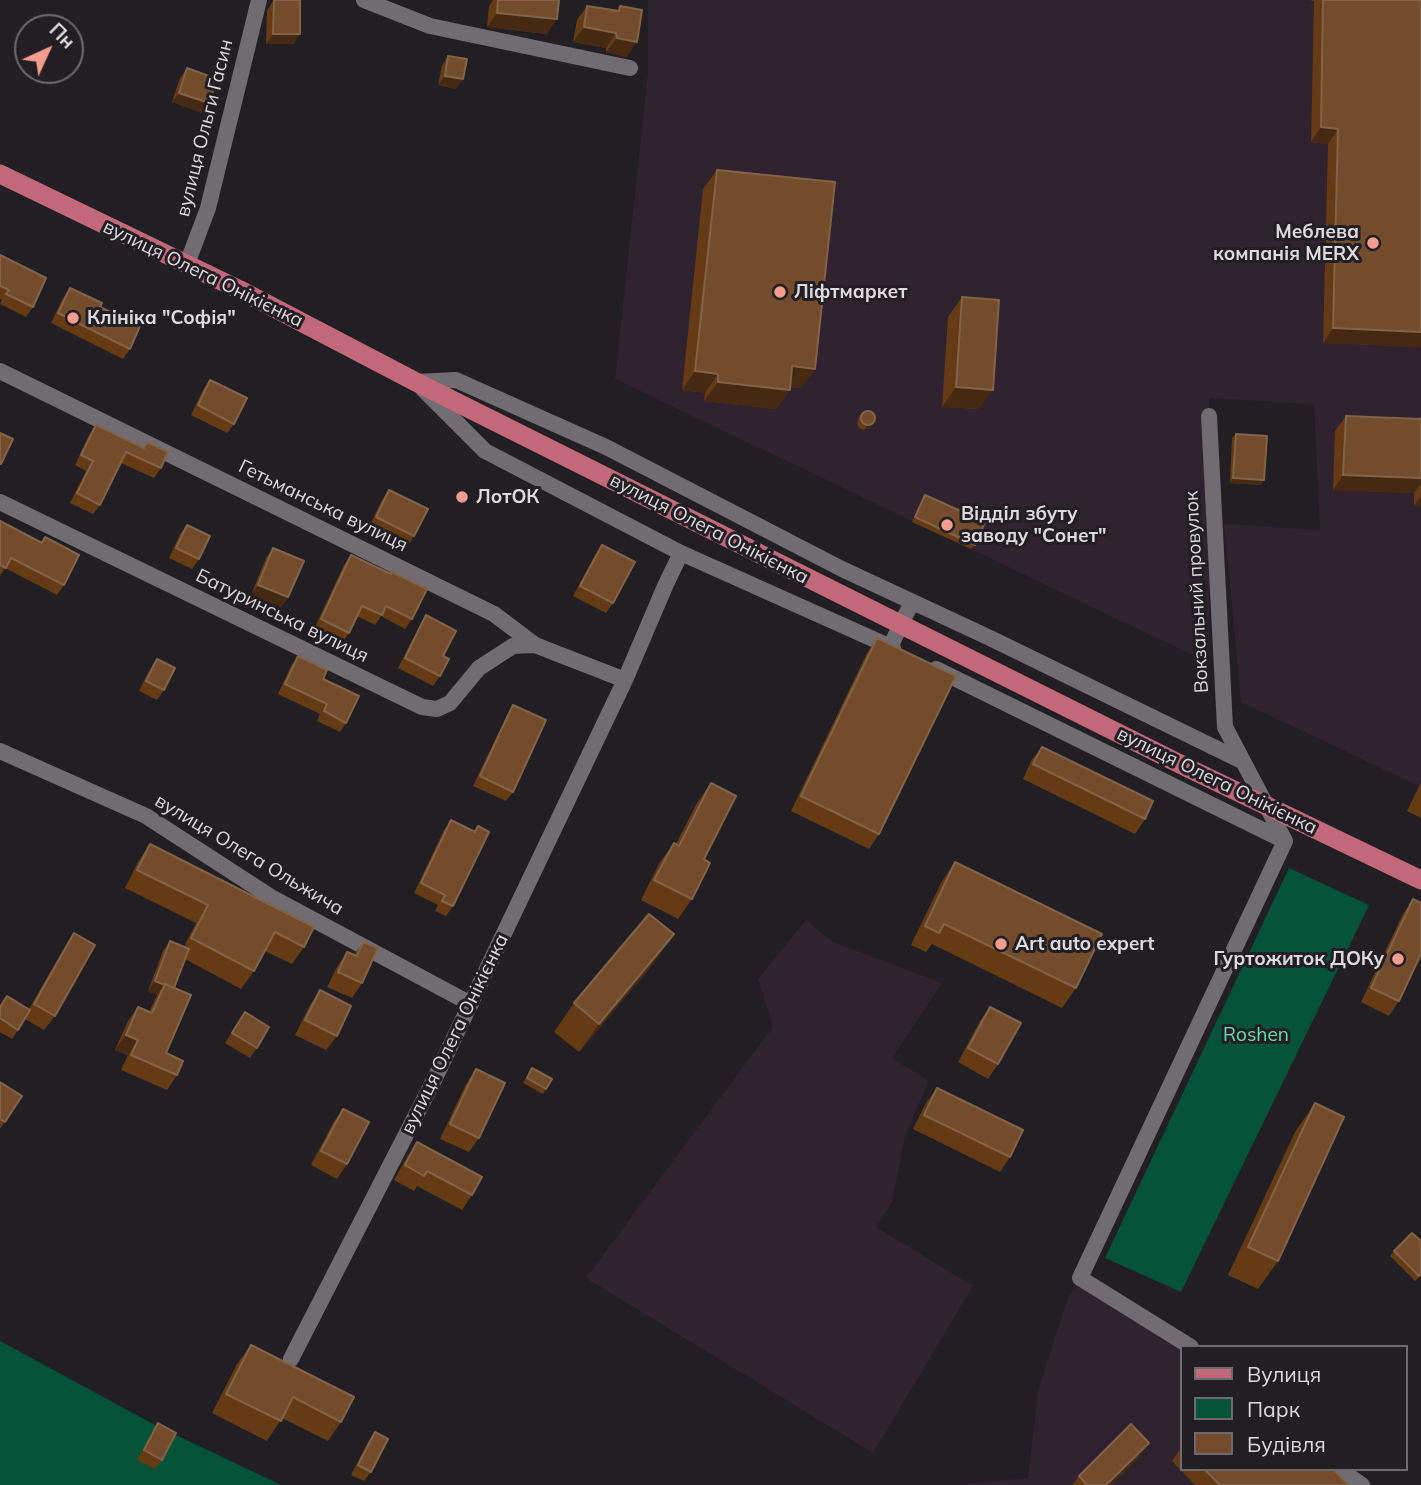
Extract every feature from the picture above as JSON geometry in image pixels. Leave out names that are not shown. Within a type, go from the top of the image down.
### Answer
[{"type":"main road","name":"вулиця Олега Онікієнка","points":[[0,174],[187,264],[723,537],[1188,768],[1421,880]]},
{"type":"street","name":"вулиця Ольги Гасин","points":[[187,264],[208,208],[259,0]]},
{"type":"street","points":[[364,0],[429,26],[630,68]]},
{"type":"street","name":"Гетьманська вулиця","points":[[0,371],[494,614],[535,645],[625,680]]},
{"type":"street","points":[[416,382],[456,380],[607,447],[842,569],[1242,761]]},
{"type":"street","points":[[416,382],[485,451],[681,554],[896,650],[912,602]]},
{"type":"street","name":"Вокзальний провулок","points":[[1209,416],[1225,727],[1285,841]]},
{"type":"street","name":"Батуринська вулиця","points":[[0,502],[422,707],[438,709],[450,703],[479,668],[513,646],[535,645]]},
{"type":"street","name":"вулиця Олега Онікієнка","points":[[292,1359],[429,1091],[625,680],[681,554]]},
{"type":"street","points":[[927,664],[1285,841],[1080,1278],[1187,1344]]},
{"type":"street","name":"вулиця Олега Ольжича","points":[[0,751],[146,816],[271,897],[471,1004]]},
{"type":"street","points":[[1342,1471],[1362,1485]]},
{"type":"shaded area","points":[[648,0],[1421,0],[1421,787],[1241,702],[1224,524],[1320,530],[1314,404],[1209,398],[1209,663],[615,379],[648,72]]},
{"type":"shaded area","points":[[806,920],[833,942],[942,983],[892,1058],[929,1081],[905,1136],[892,1202],[876,1227],[973,1286],[873,1453],[586,1278],[773,1027],[758,979]]},
{"type":"shaded area","points":[[1080,1278],[1180,1346],[1180,1471],[1362,1485],[965,1485],[1028,1478],[1038,1391],[1068,1298]]},
{"type":"green space","name":"Roshen","points":[[1289,868],[1369,905],[1181,1292],[1105,1258]]},
{"type":"green space","points":[[0,1341],[155,1425],[281,1485],[0,1485]]},
{"type":"building","points":[[274,0],[300,0],[300,34],[273,34]]},
{"type":"building","points":[[498,0],[559,0],[557,19],[497,13]]},
{"type":"building","name":"Меблева компанія MERX","points":[[1323,0],[1421,0],[1421,332],[1333,328],[1338,129],[1321,127]]},
{"type":"building","points":[[587,6],[619,11],[620,6],[642,10],[637,42],[617,38],[616,33],[584,27]]},
{"type":"building","points":[[448,56],[467,59],[463,79],[445,76]]},
{"type":"building","points":[[187,68],[217,79],[209,103],[179,93]]},
{"type":"building","points":[[717,170],[835,182],[815,369],[792,366],[790,390],[718,382],[718,374],[695,371]]},
{"type":"building","points":[[0,255],[46,278],[33,307],[6,294],[9,290],[0,286]]},
{"type":"building","points":[[70,288],[102,303],[100,307],[140,326],[130,349],[58,313]]},
{"type":"building","points":[[962,297],[999,300],[993,390],[956,387]]},
{"type":"building","points":[[210,380],[247,398],[234,424],[198,405]]},
{"type":"building","points":[[865,411],[871,411],[875,418],[871,425],[865,425],[861,421],[861,415]]},
{"type":"building","points":[[1346,416],[1421,419],[1421,478],[1343,475]]},
{"type":"building","points":[[96,425],[144,448],[147,442],[168,452],[161,468],[126,452],[100,505],[77,493],[93,461],[81,455]]},
{"type":"building","points":[[0,433],[13,439],[1,464],[0,464]]},
{"type":"building","points":[[1236,434],[1267,436],[1264,480],[1233,478]]},
{"type":"building","points":[[389,490],[428,509],[414,536],[376,517]]},
{"type":"building","name":"Відділ збуту заводу \"Сонет\"","points":[[925,495],[985,522],[975,545],[915,517]]},
{"type":"building","points":[[0,521],[42,543],[45,537],[79,555],[64,585],[11,558],[6,568],[0,565]]},
{"type":"building","points":[[187,525],[210,536],[199,559],[176,548]]},
{"type":"building","points":[[602,545],[635,562],[613,603],[580,586]]},
{"type":"building","points":[[273,548],[304,561],[288,597],[258,585]]},
{"type":"building","points":[[351,555],[427,589],[412,619],[386,606],[382,615],[362,606],[349,633],[321,619]]},
{"type":"building","points":[[426,615],[456,631],[443,656],[449,659],[440,676],[405,658]]},
{"type":"building","points":[[877,638],[956,676],[879,834],[801,796]]},
{"type":"building","points":[[298,656],[327,670],[323,679],[359,696],[346,723],[324,711],[327,704],[285,684]]},
{"type":"building","points":[[157,659],[175,668],[164,690],[146,681]]},
{"type":"building","points":[[513,705],[546,720],[513,792],[480,776]]},
{"type":"building","points":[[1042,747],[1153,801],[1145,819],[1033,764]]},
{"type":"building","points":[[711,783],[736,796],[704,859],[710,863],[692,899],[654,880],[674,843],[679,846]]},
{"type":"building","points":[[451,820],[475,832],[478,826],[489,832],[453,906],[442,901],[445,895],[421,883]]},
{"type":"building","points":[[150,844],[314,927],[304,947],[275,932],[254,971],[191,938],[208,905],[137,870]]},
{"type":"building","name":"Art auto expert","points":[[955,862],[1102,934],[1076,988],[944,924],[939,933],[925,926]]},
{"type":"building","name":"Гуртожиток ДОКу","points":[[1413,899],[1421,903],[1421,954],[1399,1001],[1371,988]]},
{"type":"building","points":[[649,914],[674,934],[599,1024],[574,1003]]},
{"type":"building","points":[[74,933],[95,945],[55,1016],[34,1004]]},
{"type":"building","points":[[170,941],[189,949],[174,988],[155,981]]},
{"type":"building","points":[[363,942],[378,948],[362,983],[338,972],[347,952],[357,956]]},
{"type":"building","points":[[165,984],[191,995],[166,1053],[183,1061],[177,1075],[131,1055],[138,1040],[126,1035],[138,1007],[152,1013]]},
{"type":"building","points":[[320,990],[351,1006],[337,1036],[305,1020]]},
{"type":"building","points":[[7,996],[30,1010],[18,1030],[0,1018],[0,1007]]},
{"type":"building","points":[[990,1007],[1021,1023],[998,1064],[968,1048]]},
{"type":"building","points":[[245,1012],[269,1027],[257,1048],[232,1033]]},
{"type":"building","points":[[532,1068],[552,1079],[546,1089],[527,1078]]},
{"type":"building","points":[[476,1069],[505,1083],[479,1138],[450,1124]]},
{"type":"building","points":[[0,1082],[22,1096],[5,1122],[0,1119]]},
{"type":"building","points":[[937,1088],[1023,1130],[1010,1157],[924,1115]]},
{"type":"building","points":[[1315,1103],[1344,1117],[1278,1261],[1248,1247]]},
{"type":"building","points":[[343,1109],[369,1122],[347,1164],[321,1151]]},
{"type":"building","points":[[417,1142],[482,1177],[472,1195],[427,1171],[424,1176],[405,1165]]},
{"type":"building","points":[[1412,1233],[1421,1241],[1419,1276],[1394,1251]]},
{"type":"building","points":[[251,1345],[354,1397],[341,1422],[293,1397],[281,1421],[226,1394]]},
{"type":"building","points":[[158,1423],[176,1433],[162,1460],[144,1450]]},
{"type":"building","points":[[1131,1424],[1149,1443],[1106,1485],[1087,1485],[1079,1476]]},
{"type":"building","points":[[375,1432],[388,1439],[371,1472],[358,1465]]},
{"type":"building","points":[[1206,1471],[1335,1471],[1349,1485],[1220,1485]]},
{"type":"place","name":"Меблева компанія MERX","points":[[1373,243]]},
{"type":"place","name":"Ліфтмаркет","points":[[780,292]]},
{"type":"place","name":"Клініка \"Софія\"","points":[[73,318]]},
{"type":"place","name":"ЛотОК","points":[[462,497]]},
{"type":"place","name":"Відділ збуту заводу \"Сонет\"","points":[[947,525]]},
{"type":"place","name":"Art auto expert","points":[[1001,944]]},
{"type":"place","name":"Гуртожиток ДОКу","points":[[1398,959]]}]
